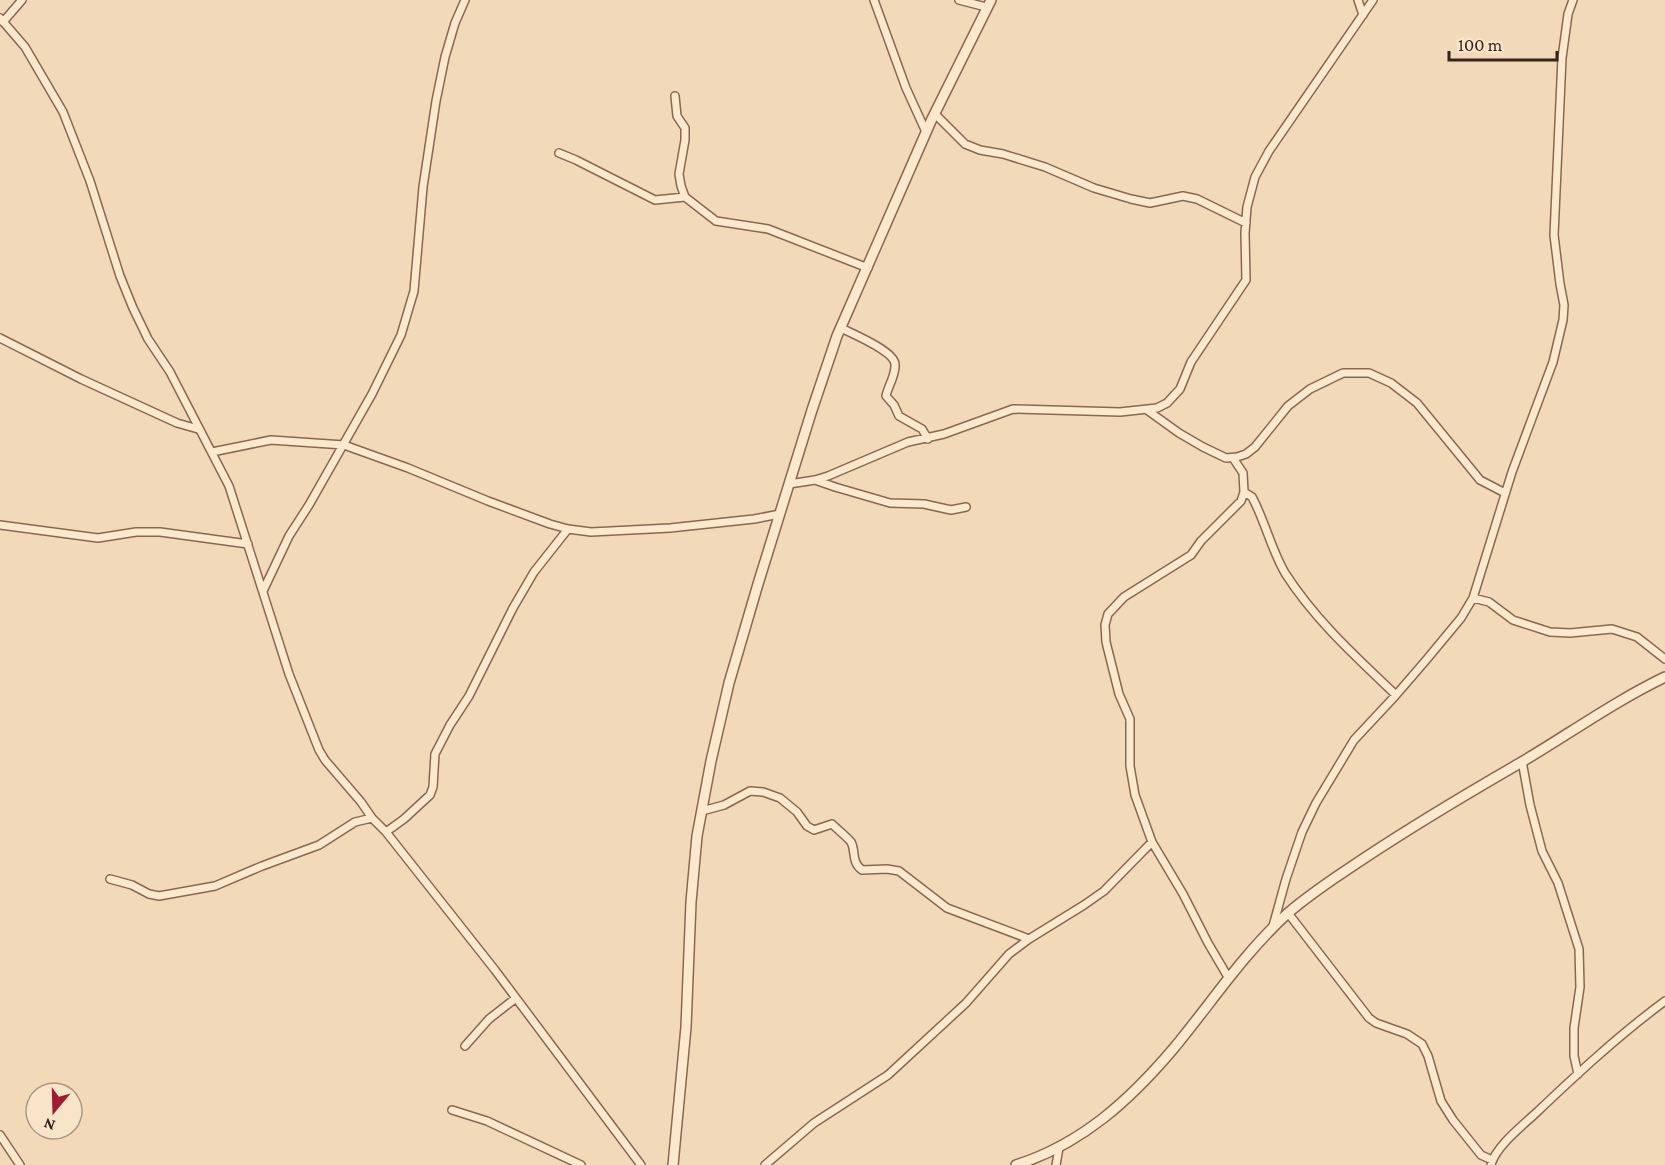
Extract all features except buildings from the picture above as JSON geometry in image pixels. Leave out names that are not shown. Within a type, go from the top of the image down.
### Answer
[{"type":"street","points":[[21,0],[1,20],[25,47],[63,112],[90,181],[108,241],[129,297],[148,339],[170,372],[229,486],[289,674],[319,750],[516,998],[641,1165]]},
{"type":"street","points":[[263,591],[289,536],[344,445],[401,335],[414,291],[423,188],[436,101],[445,57],[455,23],[465,0]]},
{"type":"street","points":[[874,0],[906,88],[926,132]]},
{"type":"street","points":[[673,1165],[686,1027],[691,902],[697,836],[729,683],[812,411],[841,328],[926,132],[988,3],[959,0]]},
{"type":"street","points":[[1358,0],[1363,15]]},
{"type":"street","points":[[789,484],[816,480],[908,442],[928,439],[1013,409],[1120,412],[1147,410],[1167,403],[1180,389],[1191,362],[1246,280],[1247,207],[1255,177],[1269,151],[1373,0]]},
{"type":"street","points":[[1274,926],[1286,879],[1302,832],[1316,803],[1354,740],[1396,695],[1461,618],[1473,598],[1505,494],[1553,362],[1563,320],[1564,305],[1554,235],[1562,58],[1568,14],[1573,0]]},
{"type":"street","points":[[675,96],[677,116],[685,128],[686,140],[680,174],[685,197],[716,220],[768,229],[868,268]]},
{"type":"street","points":[[935,114],[965,144],[980,150],[1045,166],[1094,188],[1131,199],[1150,203],[1183,196],[1197,199],[1246,223]]},
{"type":"street","points":[[559,153],[576,159],[655,200],[685,197]]},
{"type":"street","points":[[841,328],[891,356],[895,364],[886,396],[894,405],[899,416],[922,429],[928,439]]},
{"type":"street","points":[[0,338],[81,380],[177,423],[198,429]]},
{"type":"street","points":[[1147,410],[1179,433],[1226,458],[1233,458],[1248,453],[1255,447],[1288,406],[1310,389],[1343,373],[1369,373],[1391,383],[1417,403],[1480,480],[1505,494]]},
{"type":"street","points":[[212,452],[271,440],[344,445],[418,471],[505,508],[567,529],[591,532],[670,528],[780,514]]},
{"type":"street","points":[[1228,977],[1152,842],[1136,795],[1130,766],[1130,718],[1119,694],[1106,642],[1105,625],[1108,614],[1124,597],[1191,555],[1201,541],[1241,501],[1244,492],[1243,473],[1248,453]]},
{"type":"street","points":[[1233,458],[1243,473]]},
{"type":"street","points":[[816,480],[890,504],[924,504],[951,510],[966,507]]},
{"type":"street","points":[[1244,492],[1252,497],[1284,571],[1310,609],[1339,641],[1396,695]]},
{"type":"street","points":[[0,525],[98,538],[136,532],[160,532],[248,544]]},
{"type":"street","points":[[386,832],[430,795],[433,787],[435,754],[450,725],[470,696],[513,608],[534,572],[567,529]]},
{"type":"street","points":[[1473,598],[1489,602],[1513,620],[1550,632],[1570,633],[1612,629],[1623,632],[1637,637],[1665,659]]},
{"type":"street","points":[[1016,1165],[1059,1148],[1095,1126],[1128,1098],[1174,1047],[1228,977],[1274,926],[1320,888],[1419,822],[1642,688],[1665,677]]},
{"type":"street","points":[[1522,762],[1542,851],[1558,883],[1579,949],[1580,987],[1574,1037],[1574,1056],[1578,1074]]},
{"type":"street","points":[[702,811],[724,805],[750,791],[763,792],[780,798],[797,812],[807,826],[814,830],[832,824],[851,842],[858,868],[899,871],[947,908],[1029,939]]},
{"type":"street","points":[[110,879],[159,896],[216,886],[320,845],[355,822],[372,818]]},
{"type":"street","points":[[765,1165],[814,1123],[888,1075],[966,1003],[1009,954],[1104,891],[1152,842]]},
{"type":"street","points":[[1288,913],[1369,1018],[1376,1023],[1407,1034],[1422,1044],[1428,1056],[1441,1101],[1481,1155],[1491,1163],[1502,1146],[1578,1074],[1665,1001]]},
{"type":"street","points":[[465,1046],[489,1019],[516,998]]},
{"type":"street","points":[[452,1110],[487,1121],[581,1165]]},
{"type":"street","points":[[0,1135],[20,1165]]},
{"type":"street","points":[[1056,1165],[1059,1148]]}]
